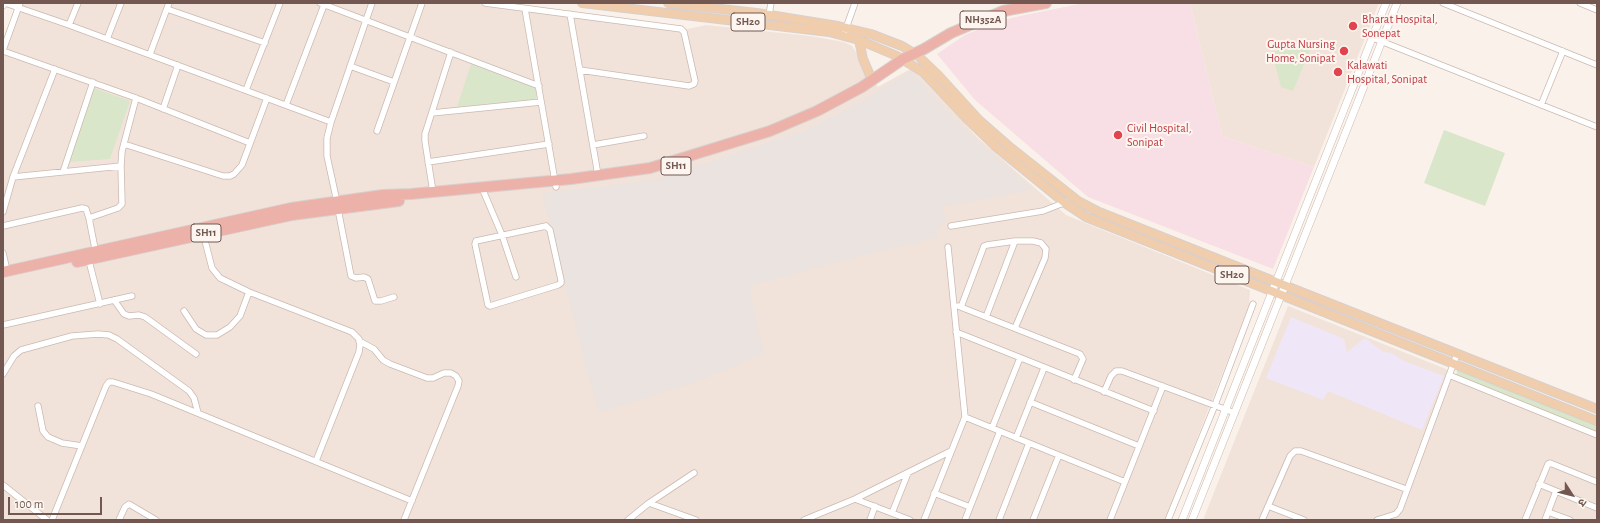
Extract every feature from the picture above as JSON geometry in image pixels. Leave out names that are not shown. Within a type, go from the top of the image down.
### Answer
[{"type":"highway","name":"NH352A","points":[[918,52],[970,25],[1016,6],[1046,3]]},
{"type":"highway","name":"SH11","points":[[571,182],[598,175],[650,168],[770,131],[817,111],[862,87],[918,52]]},
{"type":"highway","name":"SH11","points":[[4,274],[203,230],[292,215],[338,205],[651,174],[772,136],[820,117],[865,92],[906,60]]},
{"type":"highway","name":"SH11","points":[[399,198],[433,192],[483,191]]},
{"type":"main road","name":"SH20","points":[[582,3],[607,4],[829,32],[871,34],[918,52],[979,120],[1011,148],[1071,196],[1099,212],[1597,409]]},
{"type":"main road","name":"SH20","points":[[668,3],[769,15],[845,32],[859,40],[906,60],[933,82],[989,141],[1065,203],[1086,217],[1597,421]]},
{"type":"main road","points":[[859,40],[863,59],[872,80]]},
{"type":"street","points":[[69,25],[78,3]]},
{"type":"street","points":[[108,39],[121,3]]},
{"type":"street","points":[[246,90],[280,3]]},
{"type":"street","points":[[372,3],[331,122],[327,138],[327,156],[351,276],[356,278],[364,277],[368,279],[375,301],[381,301],[394,297]]},
{"type":"street","points":[[377,131],[422,3]]},
{"type":"street","points":[[485,3],[681,29],[684,32],[695,81],[694,84],[689,86],[580,70]]},
{"type":"street","points":[[769,15],[771,3]]},
{"type":"street","points":[[845,32],[855,3]]},
{"type":"street","points":[[1182,520],[1274,291],[1386,3]]},
{"type":"street","points":[[1192,520],[1398,3]]},
{"type":"street","points":[[1443,3],[1597,65]]},
{"type":"street","points":[[1582,3],[1597,10]]},
{"type":"street","points":[[4,4],[19,5],[331,122]]},
{"type":"street","points":[[286,104],[322,4],[539,86]]},
{"type":"street","points":[[19,5],[3,50],[136,98],[250,143]]},
{"type":"street","points":[[150,54],[168,6],[265,43]]},
{"type":"street","points":[[525,9],[556,184]]},
{"type":"street","points":[[570,14],[598,175]]},
{"type":"street","points":[[1373,38],[1597,127]]},
{"type":"street","points":[[1541,105],[1563,51]]},
{"type":"street","points":[[433,192],[425,134],[451,52]]},
{"type":"street","points":[[164,109],[178,65]]},
{"type":"street","points":[[350,66],[394,82]]},
{"type":"street","points":[[3,212],[13,177],[55,69]]},
{"type":"street","points":[[63,172],[93,82]]},
{"type":"street","points":[[89,218],[118,208],[122,204],[121,166],[124,144],[136,98]]},
{"type":"street","points":[[124,144],[223,176],[230,176],[234,174],[242,165],[267,98]]},
{"type":"street","points":[[432,113],[541,102]]},
{"type":"street","points":[[593,145],[644,136]]},
{"type":"street","points":[[428,162],[549,144]]},
{"type":"street","points":[[13,177],[121,166]]},
{"type":"street","points":[[483,191],[502,235],[516,277]]},
{"type":"street","points":[[951,226],[1043,211],[1065,203],[1071,196]]},
{"type":"street","points":[[3,226],[82,208],[88,212],[92,255],[100,304]]},
{"type":"street","points":[[540,227],[548,227],[560,273],[561,283],[520,297],[490,306],[488,305],[475,244],[478,240],[502,235],[540,227]]},
{"type":"street","points":[[203,230],[215,273],[220,278],[249,292],[352,332],[359,341],[374,349],[383,360],[390,364],[427,378],[433,378],[444,373],[451,373],[456,376],[459,381],[458,386],[404,520]]},
{"type":"street","points":[[961,307],[984,246],[988,244],[1015,241],[1033,241],[1041,243],[1046,249],[1045,258],[1015,328]]},
{"type":"street","points":[[986,317],[1015,241]]},
{"type":"street","points":[[924,520],[965,417],[948,247]]},
{"type":"street","points":[[3,253],[4,274]]},
{"type":"street","points":[[184,311],[196,329],[206,334],[217,334],[235,321],[242,310],[249,292]]},
{"type":"street","points":[[3,325],[132,296]]},
{"type":"street","points":[[114,300],[124,314],[129,316],[142,316],[196,354]]},
{"type":"street","points":[[954,304],[1082,356],[1083,358],[1074,380]]},
{"type":"street","points":[[1168,520],[1253,304]]},
{"type":"street","points":[[956,332],[1154,411]]},
{"type":"street","points":[[3,374],[14,356],[21,350],[72,336],[98,334],[109,335],[117,339],[189,391],[194,398],[198,413]]},
{"type":"street","points":[[316,461],[359,352],[359,341]]},
{"type":"street","points":[[1377,520],[1398,512],[1457,354]]},
{"type":"street","points":[[992,428],[1020,358]]},
{"type":"street","points":[[1016,438],[1044,368]]},
{"type":"street","points":[[1104,392],[1110,376],[1116,371],[1122,371],[1235,412]]},
{"type":"street","points":[[1449,376],[1597,435]]},
{"type":"street","points":[[52,520],[106,386],[109,382],[121,384],[144,392],[198,413],[412,501]]},
{"type":"street","points":[[1110,520],[1163,386]]},
{"type":"street","points":[[1030,402],[1139,446]]},
{"type":"street","points":[[38,406],[43,431],[48,437],[62,443],[82,446]]},
{"type":"street","points":[[965,417],[1125,482]]},
{"type":"street","points":[[965,520],[1000,431]]},
{"type":"street","points":[[999,520],[1029,443]]},
{"type":"street","points":[[804,520],[855,499],[951,451]]},
{"type":"street","points":[[1262,520],[1290,456],[1295,451],[1301,451],[1406,490]]},
{"type":"street","points":[[1033,520],[1059,455]]},
{"type":"street","points":[[1525,520],[1546,465],[1550,463],[1597,482]]},
{"type":"street","points":[[628,520],[648,503],[694,473]]},
{"type":"street","points":[[892,513],[908,473]]},
{"type":"street","points":[[1539,484],[1597,508]]},
{"type":"street","points":[[3,485],[47,520]]},
{"type":"street","points":[[1545,520],[1556,491]]},
{"type":"street","points":[[934,493],[970,507]]},
{"type":"street","points":[[855,499],[910,520]]},
{"type":"street","points":[[648,503],[696,520]]},
{"type":"street","points":[[120,520],[124,507],[129,504],[156,520]]},
{"type":"street","points":[[870,520],[875,506]]},
{"type":"street","points":[[1268,506],[1304,520]]},
{"type":"street","points":[[1548,512],[1570,520]]},
{"type":"shaded area","points":[[18,3],[477,3],[485,6],[679,31],[706,25],[810,36],[844,42],[852,46],[878,87],[912,68],[977,137],[1066,215],[1250,290],[1249,306],[1165,520],[3,520],[3,45]]},
{"type":"shaded area","name":"Civil Hospital, Sonipat","points":[[1084,3],[1190,3],[1222,136],[1314,167],[1273,269],[1088,197],[975,100],[937,54],[965,35],[993,23]]},
{"type":"shaded area","points":[[1190,3],[1379,3],[1314,167],[1222,136]]},
{"type":"shaded area","points":[[911,71],[946,111],[975,139],[1033,189],[943,207],[946,223],[937,228],[939,237],[856,257],[749,286],[764,353],[702,380],[598,413],[542,193],[623,184],[660,178],[803,131],[856,104]]},
{"type":"shaded area","points":[[1288,306],[1446,369],[1451,379],[1597,438],[1597,520],[1203,520]]},
{"type":"shaded area","points":[[1291,317],[1344,339],[1347,352],[1365,338],[1383,352],[1392,353],[1404,361],[1444,376],[1422,430],[1328,391],[1323,400],[1266,378]]},
{"type":"green space","points":[[1309,39],[1313,42],[1293,91],[1281,87],[1272,52]]},
{"type":"green space","points":[[471,64],[536,88],[536,99],[457,107]]},
{"type":"green space","points":[[94,88],[130,101],[110,159],[68,162]]},
{"type":"green space","points":[[1444,130],[1505,153],[1485,206],[1424,183]]},
{"type":"green space","points":[[1458,368],[1597,423],[1597,432],[1456,375]]},
{"type":"place","name":"Bharat Hospital, Sonepat","points":[[1353,26]]},
{"type":"place","name":"Gupta Nursing Home, Sonipat","points":[[1344,51]]},
{"type":"place","name":"Kalawati Hospital, Sonipat","points":[[1338,72]]},
{"type":"place","name":"Civil Hospital, Sonipat","points":[[1118,135]]}]
